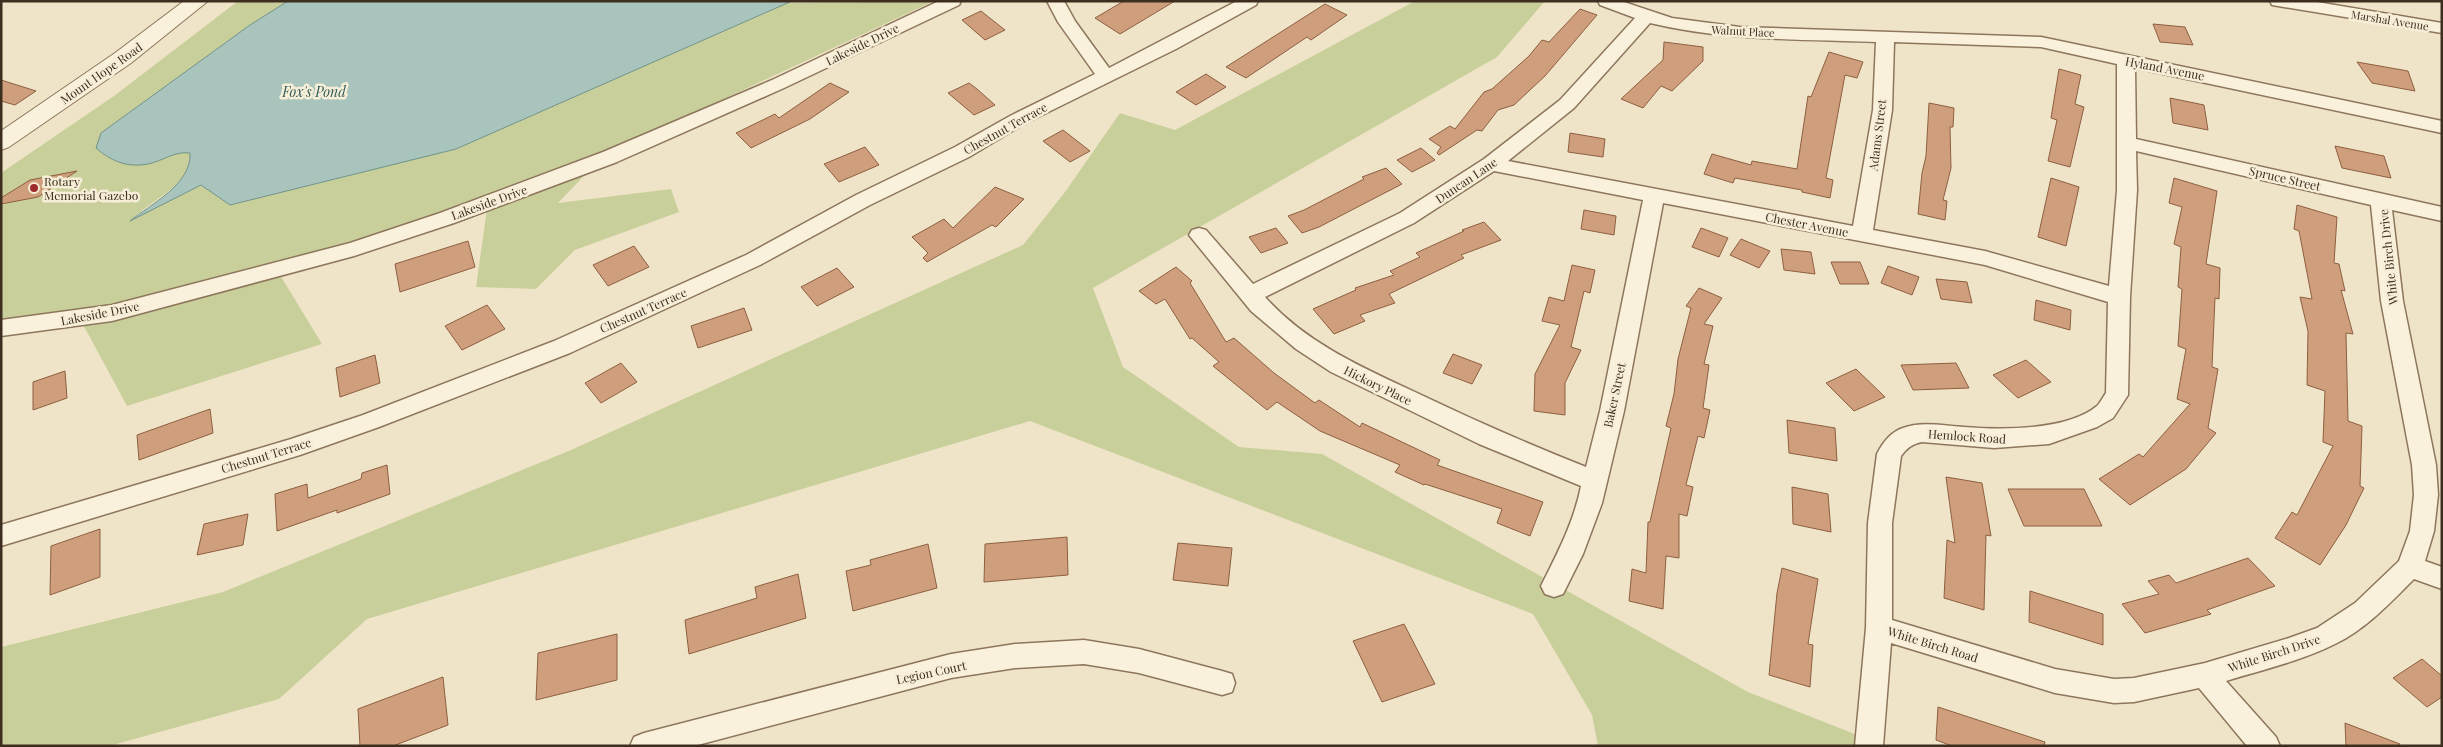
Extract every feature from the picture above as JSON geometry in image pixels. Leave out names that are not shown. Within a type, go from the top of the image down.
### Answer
[{"type":"street","name":"Mount Hope Road","points":[[1,142],[123,58],[198,1]]},
{"type":"street","name":"Lakeside Drive","points":[[1,328],[112,313],[354,249],[447,218],[602,160],[661,135],[778,84],[952,1]]},
{"type":"street","points":[[1055,1],[1067,22],[1106,76]]},
{"type":"street","name":"Chestnut Terrace","points":[[1,536],[292,448],[371,421],[562,346],[753,260],[863,200],[962,152],[1017,120],[1202,29],[1250,1]]},
{"type":"street","name":"Walnut Place","points":[[1606,1],[1662,22],[1696,28],[1740,32],[1885,36]]},
{"type":"street","name":"Marshal Avenue","points":[[2278,1],[2442,28]]},
{"type":"street","name":"Duncan Lane","points":[[1250,295],[1407,218],[1491,164],[1567,104],[1646,17]]},
{"type":"street","name":"Hyland Avenue","points":[[1885,36],[2041,42],[2442,127]]},
{"type":"street","name":"Adams Street","points":[[1862,234],[1871,188],[1881,106],[1886,56],[1885,36]]},
{"type":"street","name":"Hemlock Road","points":[[1869,746],[1879,628],[1880,523],[1889,454],[1898,442],[1909,435],[1922,433],[1974,439],[2016,439],[2049,435],[2068,430],[2105,412],[2117,395],[2120,297],[2127,190],[2126,61]]},
{"type":"street","name":"Spruce Street","points":[[2128,143],[2442,214]]},
{"type":"street","name":"Chester Avenue","points":[[1491,164],[1985,258],[2120,297]]},
{"type":"street","name":"Baker Street","points":[[1554,586],[1590,503],[1612,411],[1654,196]]},
{"type":"street","name":"White Birch Drive","points":[[1986,660],[2055,680],[2114,691],[2134,690],[2205,675],[2289,650],[2326,636],[2364,611],[2410,567],[2422,531],[2426,495],[2424,465],[2392,301],[2381,200]]},
{"type":"street","name":"Hickory Place","points":[[1199,235],[1259,305],[1304,344],[1339,366],[1478,433],[1594,481]]},
{"type":"street","points":[[2410,567],[2442,578]]},
{"type":"street","name":"White Birch Road","points":[[1879,628],[1986,660]]},
{"type":"street","name":"Legion Court","points":[[644,746],[876,684],[951,666],[1015,656],[1084,652],[1139,661],[1222,683]]},
{"type":"street","points":[[2205,675],[2234,712],[2266,746]]},
{"type":"green space","points":[[238,1],[288,1],[250,25],[101,133],[164,157],[181,152],[190,153],[189,164],[178,183],[133,219],[201,185],[230,205],[456,149],[787,3],[934,1],[604,155],[558,203],[671,189],[679,212],[575,250],[536,289],[476,287],[488,202],[277,270],[322,344],[127,406],[79,317],[1,327],[1,173],[114,96]]},
{"type":"green space","points":[[1415,1],[1545,1],[1497,57],[1093,288],[1123,367],[1239,447],[1322,454],[1748,692],[1885,746],[1598,746],[1592,715],[1533,614],[1030,421],[367,619],[279,699],[109,746],[1,746],[1,647],[223,592],[571,450],[1023,245],[1065,192],[1120,113],[1175,130]]},
{"type":"water","name":"Fox's Pond","points":[[288,1],[792,1],[456,149],[230,205],[201,185],[130,221],[177,184],[189,164],[190,153],[179,153],[148,164],[126,164],[108,157],[96,148],[101,133],[250,25]]},
{"type":"building","points":[[1124,1],[1175,1],[1120,34],[1095,18]]},
{"type":"building","points":[[1325,4],[1347,15],[1311,40],[1307,37],[1246,78],[1226,67]]},
{"type":"building","points":[[1580,9],[1597,15],[1545,76],[1514,105],[1498,110],[1482,131],[1477,130],[1439,155],[1437,153],[1441,147],[1429,139],[1450,126],[1455,129],[1484,92],[1492,89],[1529,56],[1542,40],[1549,42]]},
{"type":"building","points":[[981,11],[1005,30],[985,40],[962,20]]},
{"type":"building","points":[[2153,24],[2185,27],[2193,45],[2160,42]]},
{"type":"building","points":[[1664,42],[1703,47],[1703,61],[1672,91],[1661,86],[1643,108],[1621,99],[1663,60]]},
{"type":"building","points":[[1829,52],[1863,62],[1857,78],[1845,75],[1826,178],[1833,180],[1830,198],[1802,192],[1802,190],[1735,178],[1733,183],[1704,174],[1712,154],[1751,165],[1752,161],[1797,169],[1808,96],[1811,97]]},
{"type":"building","points":[[2357,62],[2408,71],[2415,91],[2372,83]]},
{"type":"building","points":[[2059,69],[2081,75],[2075,104],[2084,107],[2070,167],[2048,161],[2057,120],[2051,118]]},
{"type":"building","points":[[1206,74],[1226,87],[1196,105],[1176,92]]},
{"type":"building","points":[[1,80],[36,91],[15,105],[1,101]]},
{"type":"building","points":[[830,83],[849,92],[810,119],[751,148],[736,133],[775,114],[779,118]]},
{"type":"building","points":[[969,83],[995,105],[974,115],[948,93]]},
{"type":"building","points":[[2170,98],[2204,105],[2208,130],[2173,123]]},
{"type":"building","points":[[1929,103],[1954,108],[1953,127],[1950,127],[1951,168],[1943,200],[1947,201],[1945,220],[1918,214],[1922,173],[1926,156]]},
{"type":"building","points":[[1063,130],[1090,151],[1070,162],[1043,141]]},
{"type":"building","points":[[1570,133],[1605,139],[1603,157],[1568,152]]},
{"type":"building","points":[[2335,146],[2384,156],[2391,178],[2342,168]]},
{"type":"building","points":[[865,147],[879,165],[839,182],[824,164]]},
{"type":"building","points":[[1421,148],[1435,160],[1412,172],[1397,160]]},
{"type":"building","points":[[1386,168],[1402,184],[1319,227],[1302,233],[1288,216],[1304,210],[1364,179],[1362,177]]},
{"type":"building","name":"Rotary Memorial Gazebo","points":[[77,171],[38,197],[1,204],[1,198],[30,180]]},
{"type":"building","points":[[2051,178],[2079,187],[2066,246],[2038,237]]},
{"type":"building","points":[[2174,178],[2217,191],[2206,264],[2220,268],[2219,299],[2215,298],[2212,367],[2218,369],[2208,428],[2216,433],[2186,469],[2130,505],[2099,479],[2139,454],[2143,457],[2190,404],[2177,399],[2186,349],[2178,346],[2182,289],[2178,287],[2181,247],[2174,244],[2182,207],[2169,203]]},
{"type":"building","points":[[995,187],[1024,199],[996,227],[992,225],[927,262],[923,258],[928,253],[912,237],[944,219],[953,228]]},
{"type":"building","points":[[2297,205],[2337,217],[2334,263],[2339,264],[2345,291],[2341,290],[2353,334],[2346,333],[2348,421],[2362,426],[2360,486],[2364,488],[2346,525],[2320,565],[2275,538],[2292,512],[2297,515],[2333,446],[2323,442],[2325,391],[2307,385],[2308,331],[2300,297],[2312,299],[2299,231],[2294,229]]},
{"type":"building","points":[[1584,210],[1616,216],[1614,235],[1581,229]]},
{"type":"building","points":[[1484,222],[1501,240],[1461,255],[1464,258],[1389,294],[1395,303],[1360,315],[1365,321],[1334,334],[1313,309],[1356,290],[1355,288],[1394,275],[1390,271],[1420,257],[1416,253],[1464,231],[1462,230]]},
{"type":"building","points":[[1276,228],[1288,243],[1261,253],[1249,237]]},
{"type":"building","points":[[1701,228],[1728,238],[1719,257],[1692,247]]},
{"type":"building","points":[[1741,239],[1770,251],[1759,268],[1730,255]]},
{"type":"building","points":[[468,241],[475,267],[400,292],[395,264]]},
{"type":"building","points":[[634,246],[649,267],[608,286],[593,265]]},
{"type":"building","points":[[1781,249],[1811,252],[1815,274],[1784,270]]},
{"type":"building","points":[[1831,262],[1860,262],[1869,284],[1840,284]]},
{"type":"building","points":[[1572,265],[1595,270],[1590,293],[1584,291],[1571,347],[1581,350],[1565,383],[1565,415],[1534,411],[1535,374],[1560,325],[1542,321],[1549,297],[1564,301]]},
{"type":"building","points":[[1888,266],[1919,277],[1912,295],[1881,283]]},
{"type":"building","points":[[1176,267],[1192,281],[1190,283],[1226,342],[1234,338],[1274,373],[1315,403],[1319,400],[1360,427],[1362,423],[1440,460],[1437,465],[1543,502],[1530,536],[1497,523],[1502,509],[1424,485],[1395,472],[1400,465],[1320,431],[1277,402],[1267,410],[1213,366],[1219,362],[1192,338],[1190,339],[1165,299],[1156,304],[1139,291]]},
{"type":"building","points":[[837,268],[854,287],[817,306],[801,287]]},
{"type":"building","points":[[1936,279],[1967,282],[1972,303],[1941,299]]},
{"type":"building","points":[[1699,288],[1722,298],[1704,324],[1713,326],[1704,364],[1709,365],[1703,408],[1710,410],[1704,438],[1698,436],[1686,485],[1693,487],[1687,516],[1679,514],[1679,558],[1666,556],[1663,609],[1629,601],[1632,569],[1646,573],[1648,522],[1650,522],[1671,428],[1666,426],[1674,394],[1678,359],[1691,308],[1686,306]]},
{"type":"building","points":[[2036,300],[2071,310],[2070,330],[2034,320]]},
{"type":"building","points":[[487,305],[505,329],[462,350],[445,326]]},
{"type":"building","points":[[744,308],[752,330],[698,348],[691,326]]},
{"type":"building","points":[[1453,354],[1482,365],[1472,384],[1443,373]]},
{"type":"building","points":[[375,355],[380,383],[340,397],[336,368]]},
{"type":"building","points":[[2026,360],[2051,382],[2018,398],[1993,375]]},
{"type":"building","points":[[621,363],[637,382],[601,403],[585,383]]},
{"type":"building","points":[[1956,363],[1969,388],[1913,390],[1901,365]]},
{"type":"building","points":[[1856,369],[1885,397],[1854,411],[1826,383]]},
{"type":"building","points":[[65,371],[67,398],[33,410],[33,382]]},
{"type":"building","points":[[210,409],[213,433],[139,460],[137,435]]},
{"type":"building","points":[[1787,420],[1835,428],[1837,461],[1789,453]]},
{"type":"building","points":[[387,465],[390,494],[337,513],[337,510],[277,531],[275,494],[307,484],[308,498],[361,479],[362,473]]},
{"type":"building","points":[[1946,477],[1982,483],[1991,536],[1986,535],[1984,610],[1944,598],[1947,540],[1955,543]]},
{"type":"building","points":[[1792,487],[1828,494],[1831,532],[1793,524]]},
{"type":"building","points":[[2008,489],[2084,489],[2102,526],[2024,526]]},
{"type":"building","points":[[248,514],[243,545],[197,555],[204,524]]},
{"type":"building","points":[[100,529],[100,577],[50,595],[51,546]]},
{"type":"building","points":[[1067,537],[1068,575],[984,582],[985,544]]},
{"type":"building","points":[[1178,543],[1232,548],[1228,586],[1173,580]]},
{"type":"building","points":[[928,544],[937,588],[853,611],[846,571],[871,565],[870,560]]},
{"type":"building","points":[[2248,558],[2275,586],[2207,610],[2211,614],[2145,633],[2122,604],[2159,594],[2148,581],[2169,575],[2176,583]]},
{"type":"building","points":[[1782,568],[1818,579],[1808,644],[1813,645],[1810,687],[1769,675],[1777,593]]},
{"type":"building","points":[[798,574],[806,618],[689,654],[685,620],[757,598],[755,587]]},
{"type":"building","points":[[2030,591],[2103,614],[2103,645],[2029,622]]},
{"type":"building","points":[[1404,624],[1435,684],[1382,702],[1353,641]]},
{"type":"building","points":[[617,634],[617,680],[536,700],[538,653]]},
{"type":"building","points":[[2422,659],[2442,676],[2442,697],[2427,707],[2393,678]]},
{"type":"building","points":[[443,677],[448,725],[393,746],[360,746],[358,709]]},
{"type":"building","points":[[1938,707],[2045,742],[2044,746],[1952,746],[1936,740]]},
{"type":"building","points":[[2345,723],[2400,744],[2399,746],[2346,746]]},
{"type":"place","name":"Rotary Memorial Gazebo","points":[[34,188]]}]
